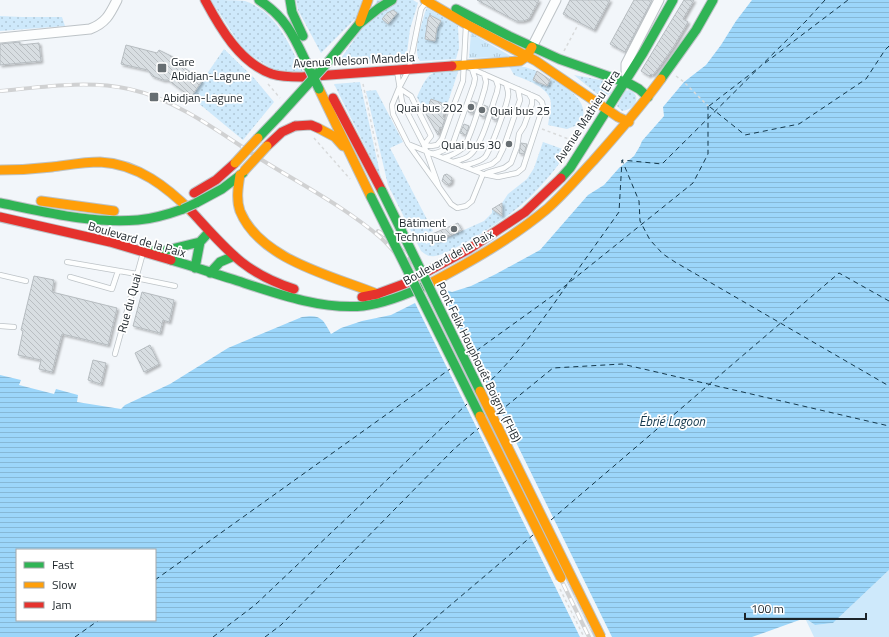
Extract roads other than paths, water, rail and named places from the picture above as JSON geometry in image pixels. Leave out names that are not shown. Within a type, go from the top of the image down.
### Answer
[{"type":"main road","points":[[259,0],[276,11],[289,27],[309,58]]},
{"type":"main road","points":[[290,0],[309,58]]},
{"type":"main road","points":[[360,24],[368,0]]},
{"type":"main road","points":[[0,203],[74,216],[125,221],[159,217],[180,206],[189,196],[208,186],[220,177],[279,116],[360,24],[379,8],[392,0]]},
{"type":"main road","points":[[442,0],[468,20],[527,56],[618,117],[629,122]]},
{"type":"main road","name":"Avenue Mathieu Ekra","points":[[440,265],[470,248],[525,212],[570,168],[643,53],[673,0]]},
{"type":"main road","name":"Boulevard de la Paix","points":[[0,217],[143,251],[293,298],[323,304],[350,306],[385,302],[436,280],[460,267],[507,238],[562,195],[629,122],[699,26],[713,0]]},
{"type":"main road","points":[[429,1],[468,20],[559,59],[626,79],[648,97]]},
{"type":"main road","name":"Avenue Nelson Mandela","points":[[206,3],[223,30],[249,61],[266,72],[276,75],[361,74],[409,69],[468,67],[520,61],[527,56]]},
{"type":"main road","points":[[527,56],[532,47]]},
{"type":"main road","name":"Pont Felix Houphouét Boigny (FHB)","points":[[309,58],[323,87],[382,192],[601,637]]},
{"type":"main road","name":"Pont Felix Houphouét Boigny (FHB)","points":[[323,87],[350,154],[566,587]]},
{"type":"main road","points":[[30,199],[121,212],[155,210],[196,203],[222,189],[242,173],[282,132],[296,126],[304,125],[314,131],[335,137],[350,154]]},
{"type":"main road","points":[[0,170],[42,168],[88,162],[109,163],[128,168],[148,176],[176,195],[209,232],[234,256],[257,274],[280,285],[301,291],[330,296]]},
{"type":"main road","points":[[242,173],[237,198],[239,210],[253,234],[274,250],[290,259],[324,274],[377,294]]},
{"type":"main road","points":[[195,268],[200,242],[209,232]]},
{"type":"main road","points":[[143,251],[163,251],[200,242]]},
{"type":"main road","points":[[210,273],[216,265],[223,260],[234,256]]},
{"type":"main road","name":"Boulevard de la Paix","points":[[350,298],[377,294],[404,284],[440,265]]},
{"type":"street","points":[[0,38],[90,29],[100,25],[106,19],[117,0]]},
{"type":"street","points":[[532,47],[556,0]]},
{"type":"street","points":[[626,79],[626,64],[659,0]]},
{"type":"lane","points":[[429,1],[421,9],[409,69],[392,105],[394,114],[408,144],[451,204],[457,208],[466,206],[472,201],[483,174]]},
{"type":"lane","points":[[424,145],[437,145],[442,139],[468,67],[468,20]]},
{"type":"lane","points":[[408,144],[483,174],[498,177],[517,173],[523,168],[543,107],[542,102],[538,98],[468,67]]},
{"type":"lane","points":[[432,154],[448,149],[453,143],[474,84],[475,78],[468,67]]},
{"type":"lane","points":[[397,70],[402,102],[424,145],[439,187]]},
{"type":"lane","points":[[443,158],[458,152],[464,147],[469,137],[485,88],[486,82],[484,74]]},
{"type":"lane","points":[[452,162],[462,160],[475,151],[482,136],[497,92],[498,86],[496,80]]},
{"type":"lane","points":[[462,166],[473,164],[481,160],[492,145],[508,96],[506,84]]},
{"type":"lane","points":[[399,88],[411,96],[431,136],[424,145]]},
{"type":"lane","points":[[474,170],[492,164],[498,159],[520,100],[518,89]]},
{"type":"lane","points":[[483,174],[496,172],[511,163],[517,147],[519,134],[524,126],[532,104],[532,99],[529,94]]},
{"type":"lane","points":[[424,145],[432,154]]},
{"type":"lane","name":"Rue du Quai","points":[[115,354],[143,251]]},
{"type":"lane","points":[[67,262],[118,271],[175,286]]},
{"type":"lane","points":[[70,277],[112,289],[118,271]]},
{"type":"lane","points":[[0,275],[26,281]]},
{"type":"lane","points":[[0,326],[14,327]]},
{"type":"water","name":"Ébrié Lagoon","points":[[752,0],[889,0],[889,570],[833,623],[815,625],[805,618],[752,637],[0,637],[0,375],[21,380],[19,385],[54,394],[56,389],[78,395],[77,402],[121,409],[125,405],[170,384],[228,348],[302,317],[313,316],[321,319],[331,334],[341,328],[362,321],[391,315],[443,289],[452,292],[471,286],[540,250],[588,195],[604,185],[619,168],[634,156],[642,141],[664,116],[663,107],[684,82],[706,65],[736,21]]},
{"type":"railway","points":[[0,91],[65,85],[97,85],[113,86],[147,94],[198,118],[262,160],[338,206],[381,238],[411,272],[589,637]]},
{"type":"railway","points":[[378,231],[399,247],[416,269],[596,637]]},
{"type":"place","name":"Gare Abidjan-Lagune","points":[[162,68]]},
{"type":"place","name":"Abidjan-Lagune","points":[[154,97]]},
{"type":"place","name":"Quai bus 202","points":[[471,107]]},
{"type":"place","name":"Quai bus 25","points":[[482,110]]},
{"type":"place","name":"Quai bus 30","points":[[509,144]]},
{"type":"place","name":"Bâtiment Technique","points":[[454,229]]}]
